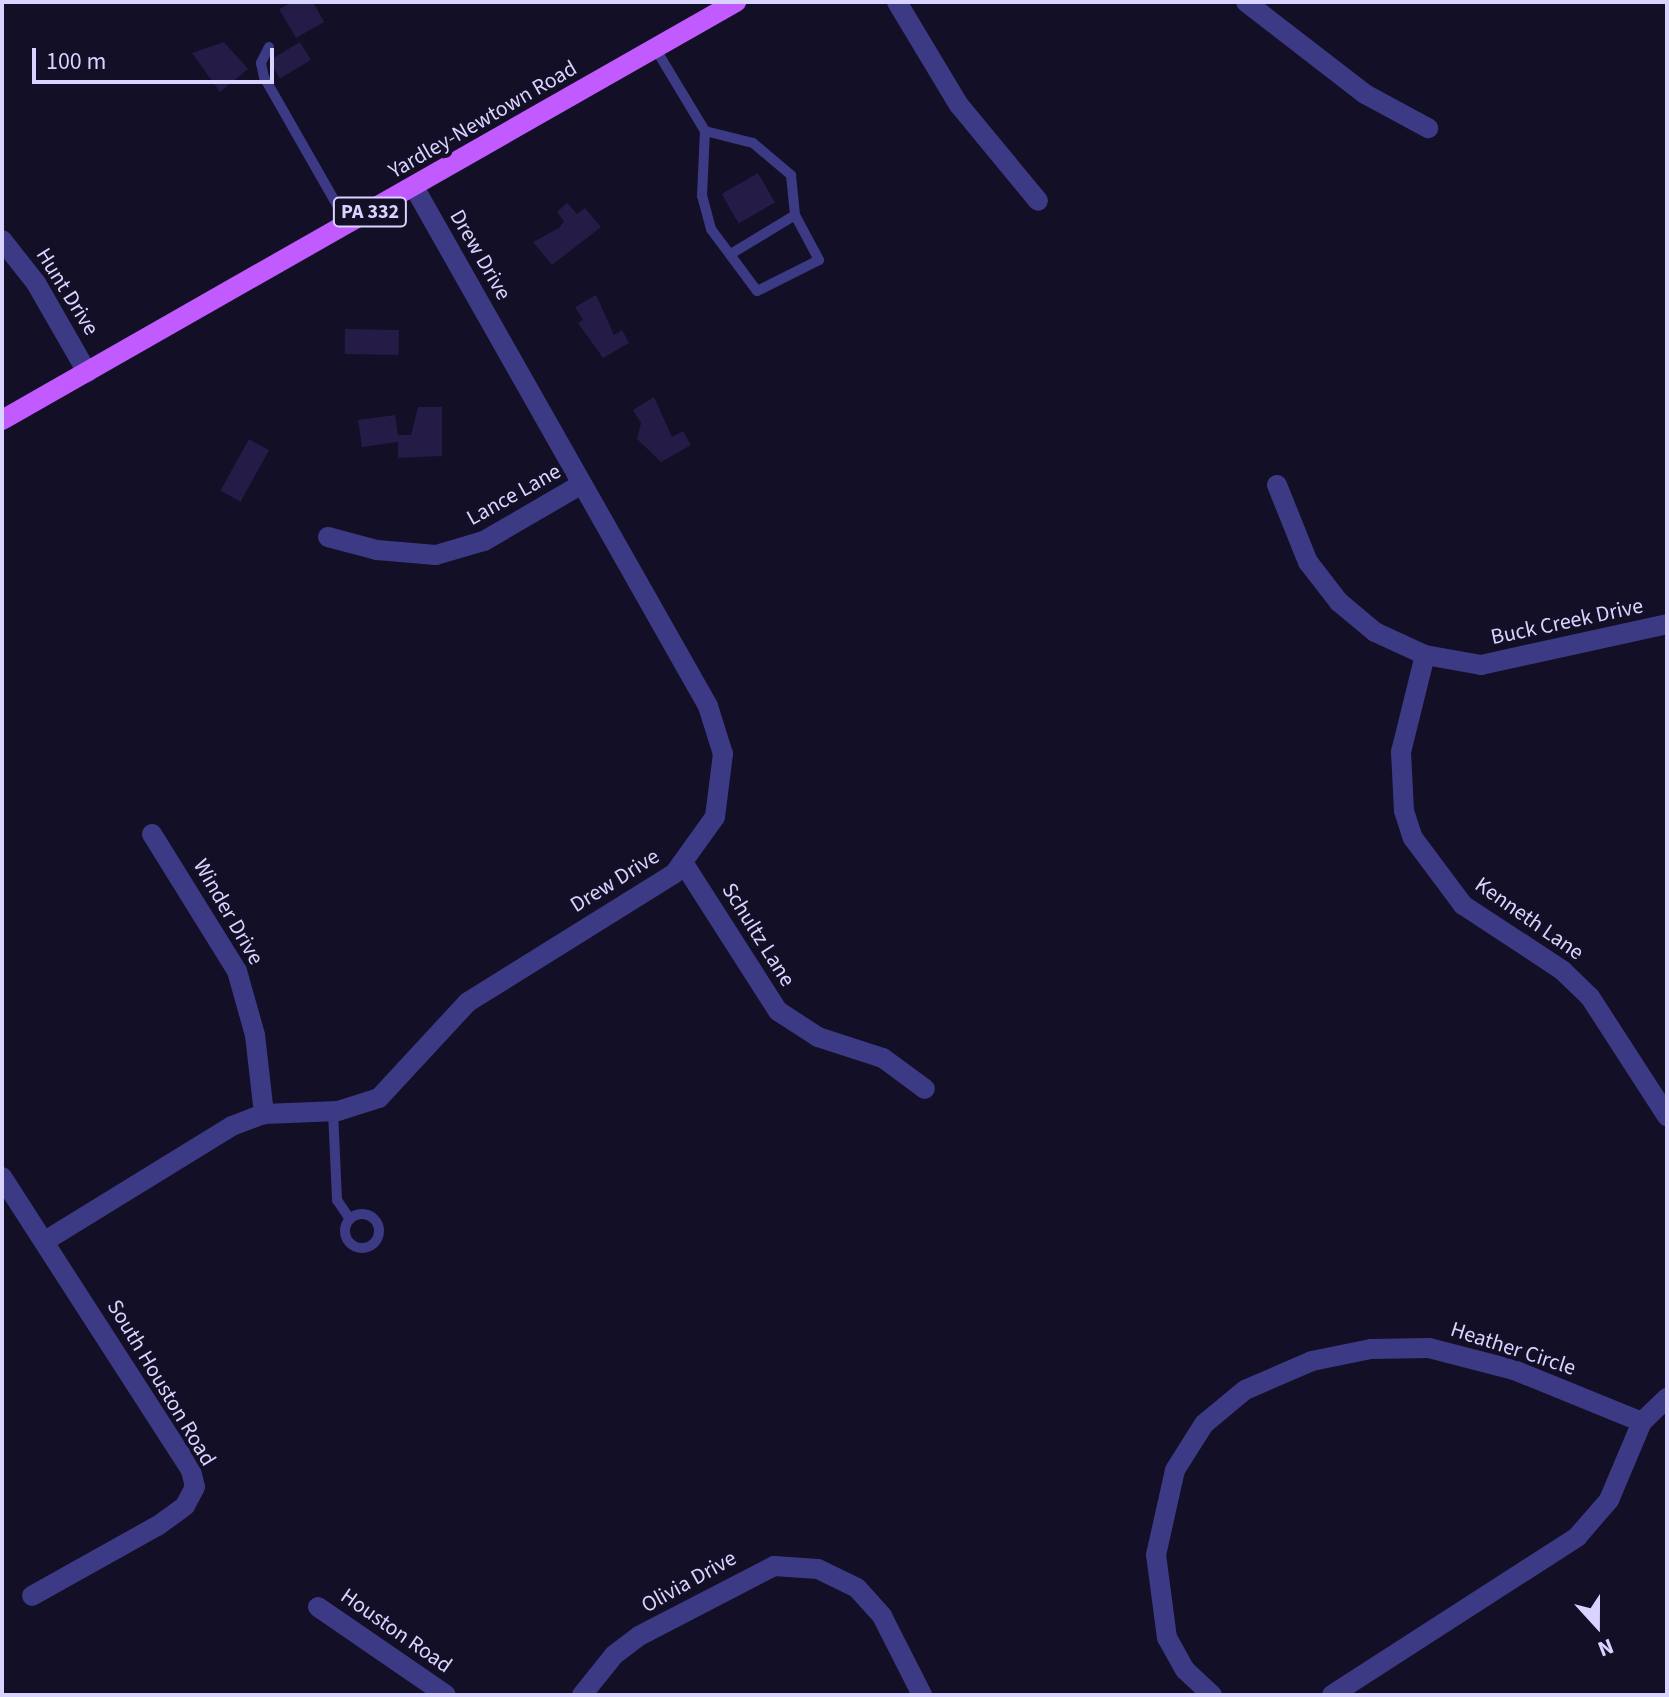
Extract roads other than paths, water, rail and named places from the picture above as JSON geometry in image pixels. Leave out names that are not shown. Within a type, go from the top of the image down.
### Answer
[{"type":"main road","name":"Yardley-Newtown Road","points":[[2,420],[736,2]]},
{"type":"street","points":[[897,2],[959,105],[1038,201]]},
{"type":"street","points":[[1246,2],[1365,94],[1428,128]]},
{"type":"street","name":"Drew Drive","points":[[45,1241],[207,1138],[264,1114],[333,1111],[379,1098],[405,1077],[468,1002],[684,864],[700,845],[722,795],[720,735],[414,187]]},
{"type":"street","name":"Hunt Drive","points":[[2,240],[36,283],[87,372]]},
{"type":"street","name":"Lance Lane","points":[[328,537],[377,550],[436,555],[484,541],[582,484]]},
{"type":"street","name":"Buck Creek Drive","points":[[1277,485],[1308,562],[1339,602],[1375,632],[1425,655],[1481,665],[1667,624]]},
{"type":"street","name":"Kenneth Lane","points":[[1425,655],[1401,752],[1404,811],[1415,842],[1463,905],[1562,970],[1590,997],[1667,1116]]},
{"type":"street","name":"Winder Drive","points":[[152,834],[237,971],[255,1035],[264,1114]]},
{"type":"street","name":"Schultz Lane","points":[[684,864],[778,1011],[818,1037],[883,1058],[925,1089]]},
{"type":"street","name":"South Houston Road","points":[[2,1177],[191,1470],[195,1487],[185,1506],[157,1526],[32,1596]]},
{"type":"street","name":"Heather Circle","points":[[1212,1695],[1185,1670],[1167,1638],[1156,1555],[1175,1470],[1204,1424],[1245,1390],[1312,1361],[1371,1349],[1429,1348],[1514,1370],[1642,1422]]},
{"type":"street","points":[[1332,1695],[1577,1537],[1609,1500],[1642,1422],[1667,1398]]},
{"type":"street","name":"Olivia Drive","points":[[582,1695],[614,1655],[639,1636],[774,1566],[818,1569],[857,1588],[882,1616],[922,1695]]},
{"type":"street","name":"Houston Road","points":[[318,1607],[446,1695]]},
{"type":"lane","points":[[269,47],[261,63],[264,77],[348,224]]},
{"type":"lane","points":[[655,48],[705,131],[702,196],[711,229],[734,252],[757,291],[819,260],[795,215],[791,175],[753,143],[705,131]]},
{"type":"lane","points":[[734,252],[795,215]]},
{"type":"lane","points":[[333,1111],[337,1200],[350,1219]]}]
